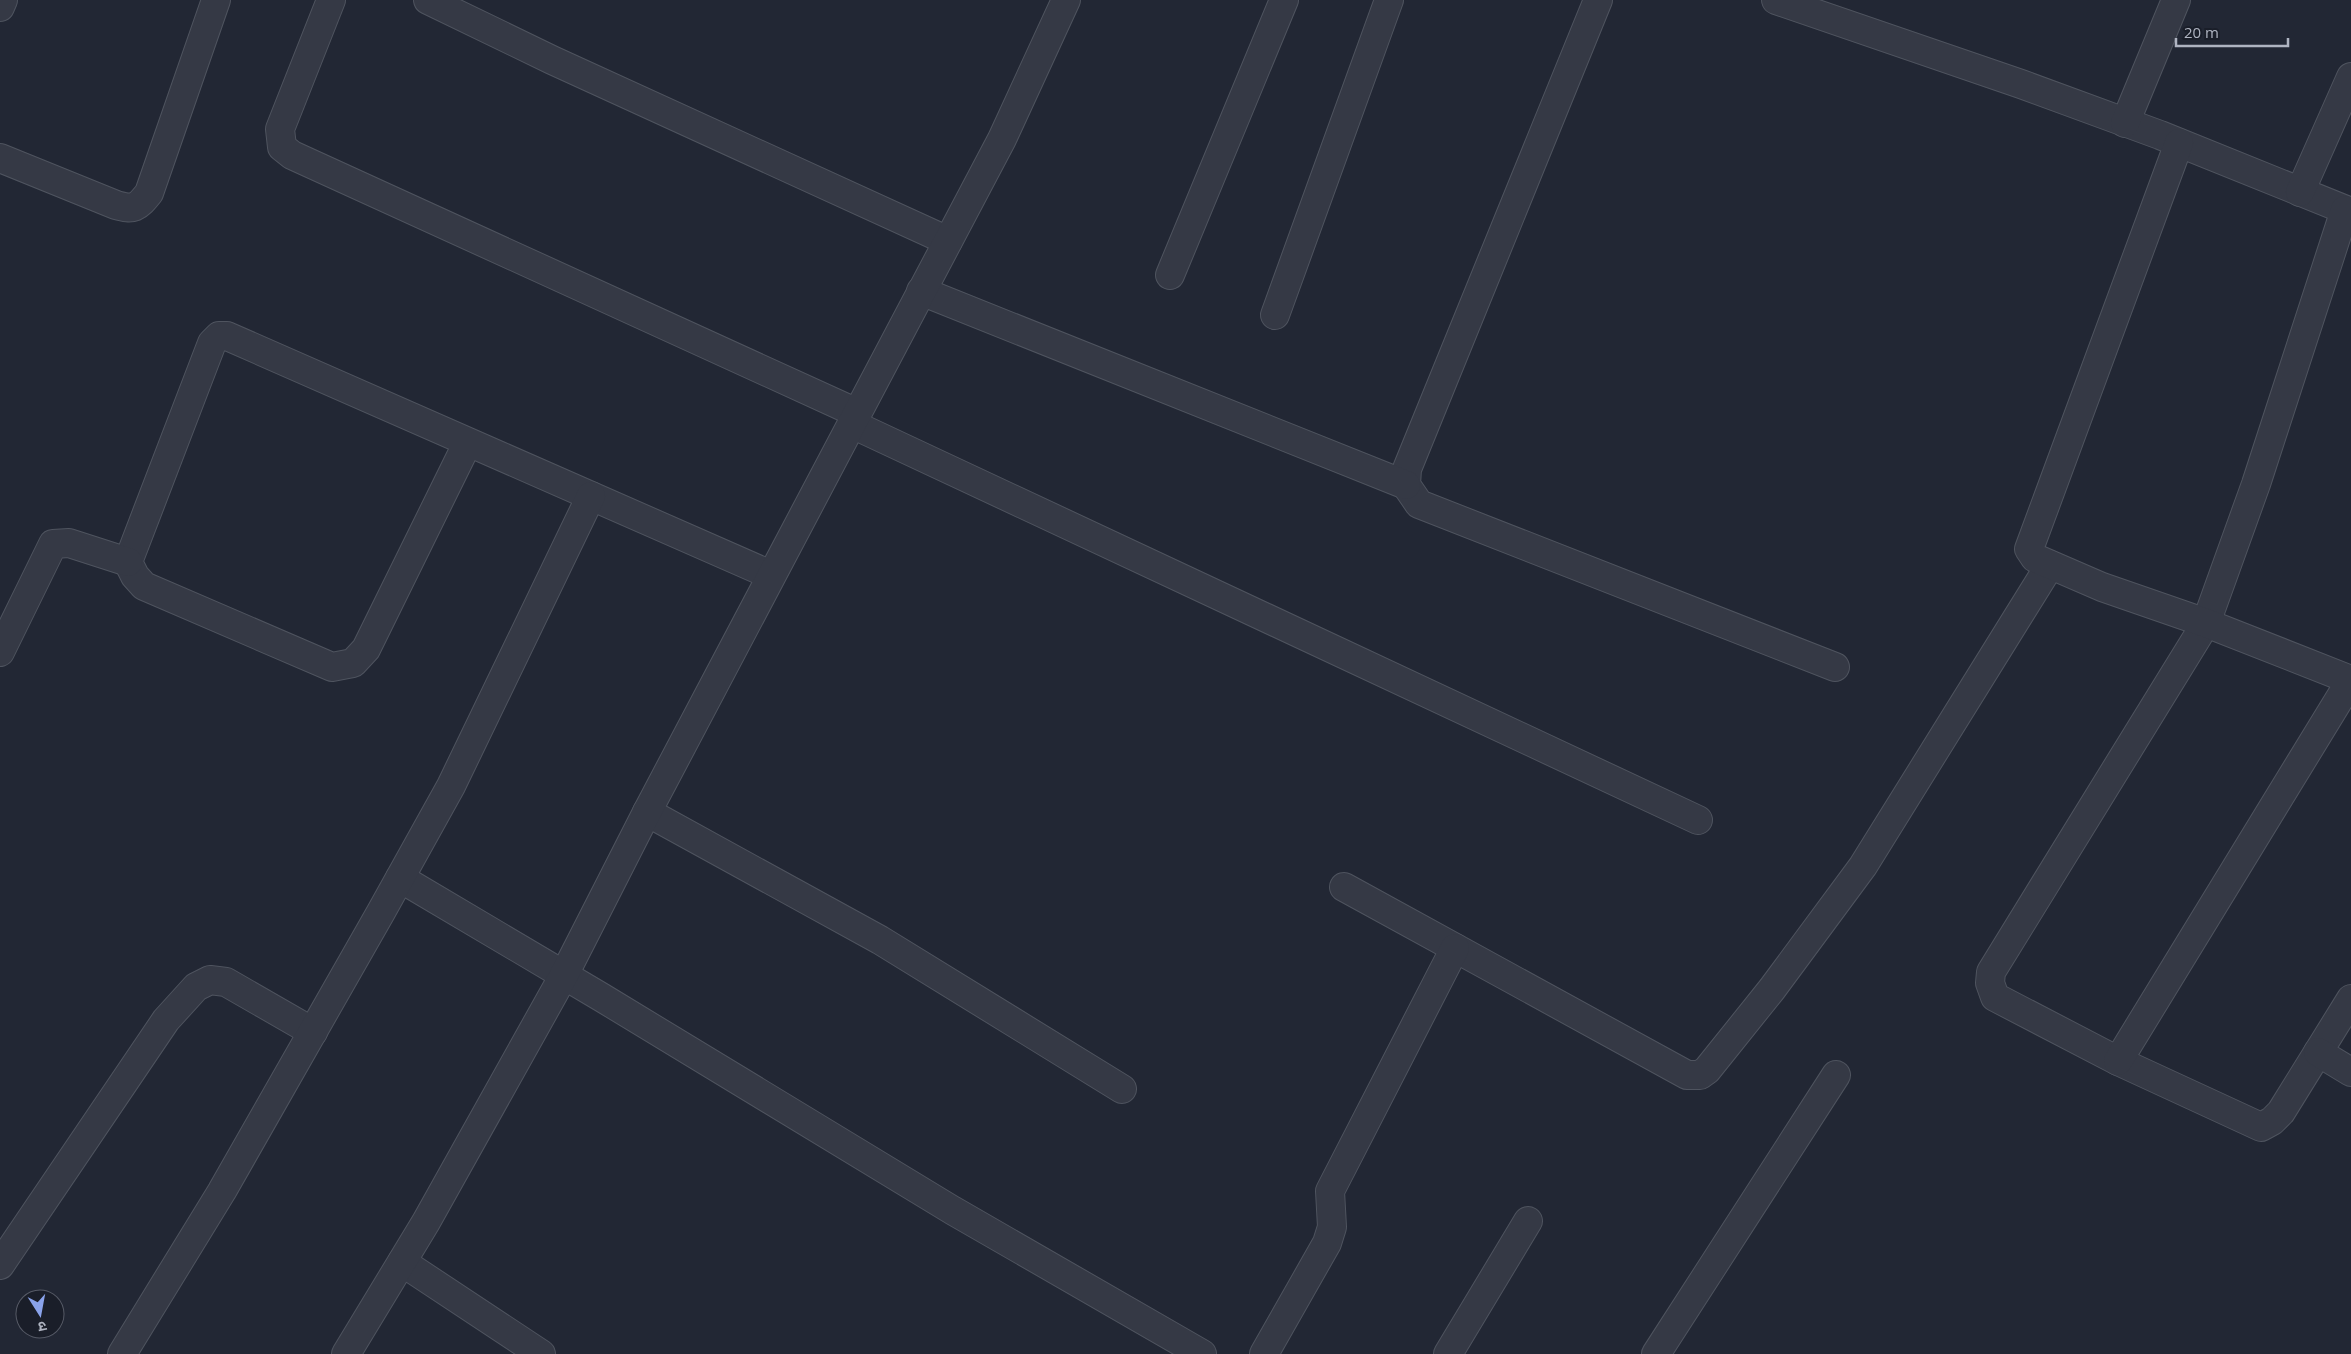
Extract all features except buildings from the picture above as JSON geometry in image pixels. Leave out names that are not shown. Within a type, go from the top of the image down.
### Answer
[{"type":"street","points":[[0,7],[3,0]]},
{"type":"street","points":[[0,158],[116,205],[129,209],[139,205],[149,193],[216,0]]},
{"type":"street","points":[[331,0],[280,129],[282,147],[292,155],[854,418],[1698,820]]},
{"type":"street","points":[[428,0],[552,60],[948,241]]},
{"type":"street","points":[[346,1354],[402,1262],[564,975],[647,812],[1002,139],[1066,0]]},
{"type":"street","points":[[1170,275],[1284,0]]},
{"type":"street","points":[[1275,315],[1389,0]]},
{"type":"street","points":[[1406,485],[1411,460],[1598,0]]},
{"type":"street","points":[[1776,0],[2021,84],[2179,143],[2348,211],[2256,484],[2206,623],[1991,972],[1990,983],[1995,997],[2118,1061],[2261,1127],[2272,1121],[2281,1112],[2351,998]]},
{"type":"street","points":[[2125,123],[2176,0]]},
{"type":"street","points":[[2300,192],[2351,77]]},
{"type":"street","points":[[2118,1061],[2351,680],[2206,623],[2102,587],[2035,558],[2029,549],[2179,143]]},
{"type":"street","points":[[921,291],[1406,485],[1419,504],[1835,667]]},
{"type":"street","points":[[128,562],[212,343],[219,336],[227,336],[771,576]]},
{"type":"street","points":[[0,652],[53,544],[68,543],[128,562],[135,576],[144,586],[332,667],[353,662],[366,649],[468,442]]},
{"type":"street","points":[[122,1354],[222,1191],[451,786],[591,496]]},
{"type":"street","points":[[1344,887],[1686,1075],[1700,1075],[1772,989],[1863,866],[2050,565]]},
{"type":"street","points":[[647,812],[880,940],[1122,1088]]},
{"type":"street","points":[[400,878],[952,1210],[1202,1354]]},
{"type":"street","points":[[1264,1354],[1327,1243],[1332,1227],[1330,1191],[1454,948]]},
{"type":"street","points":[[0,1265],[166,1020],[196,987],[210,980],[226,982],[313,1032]]},
{"type":"street","points":[[2318,1052],[2351,1072]]},
{"type":"street","points":[[1656,1354],[1836,1075]]},
{"type":"street","points":[[1448,1354],[1528,1221]]},
{"type":"street","points":[[402,1262],[541,1354]]}]
